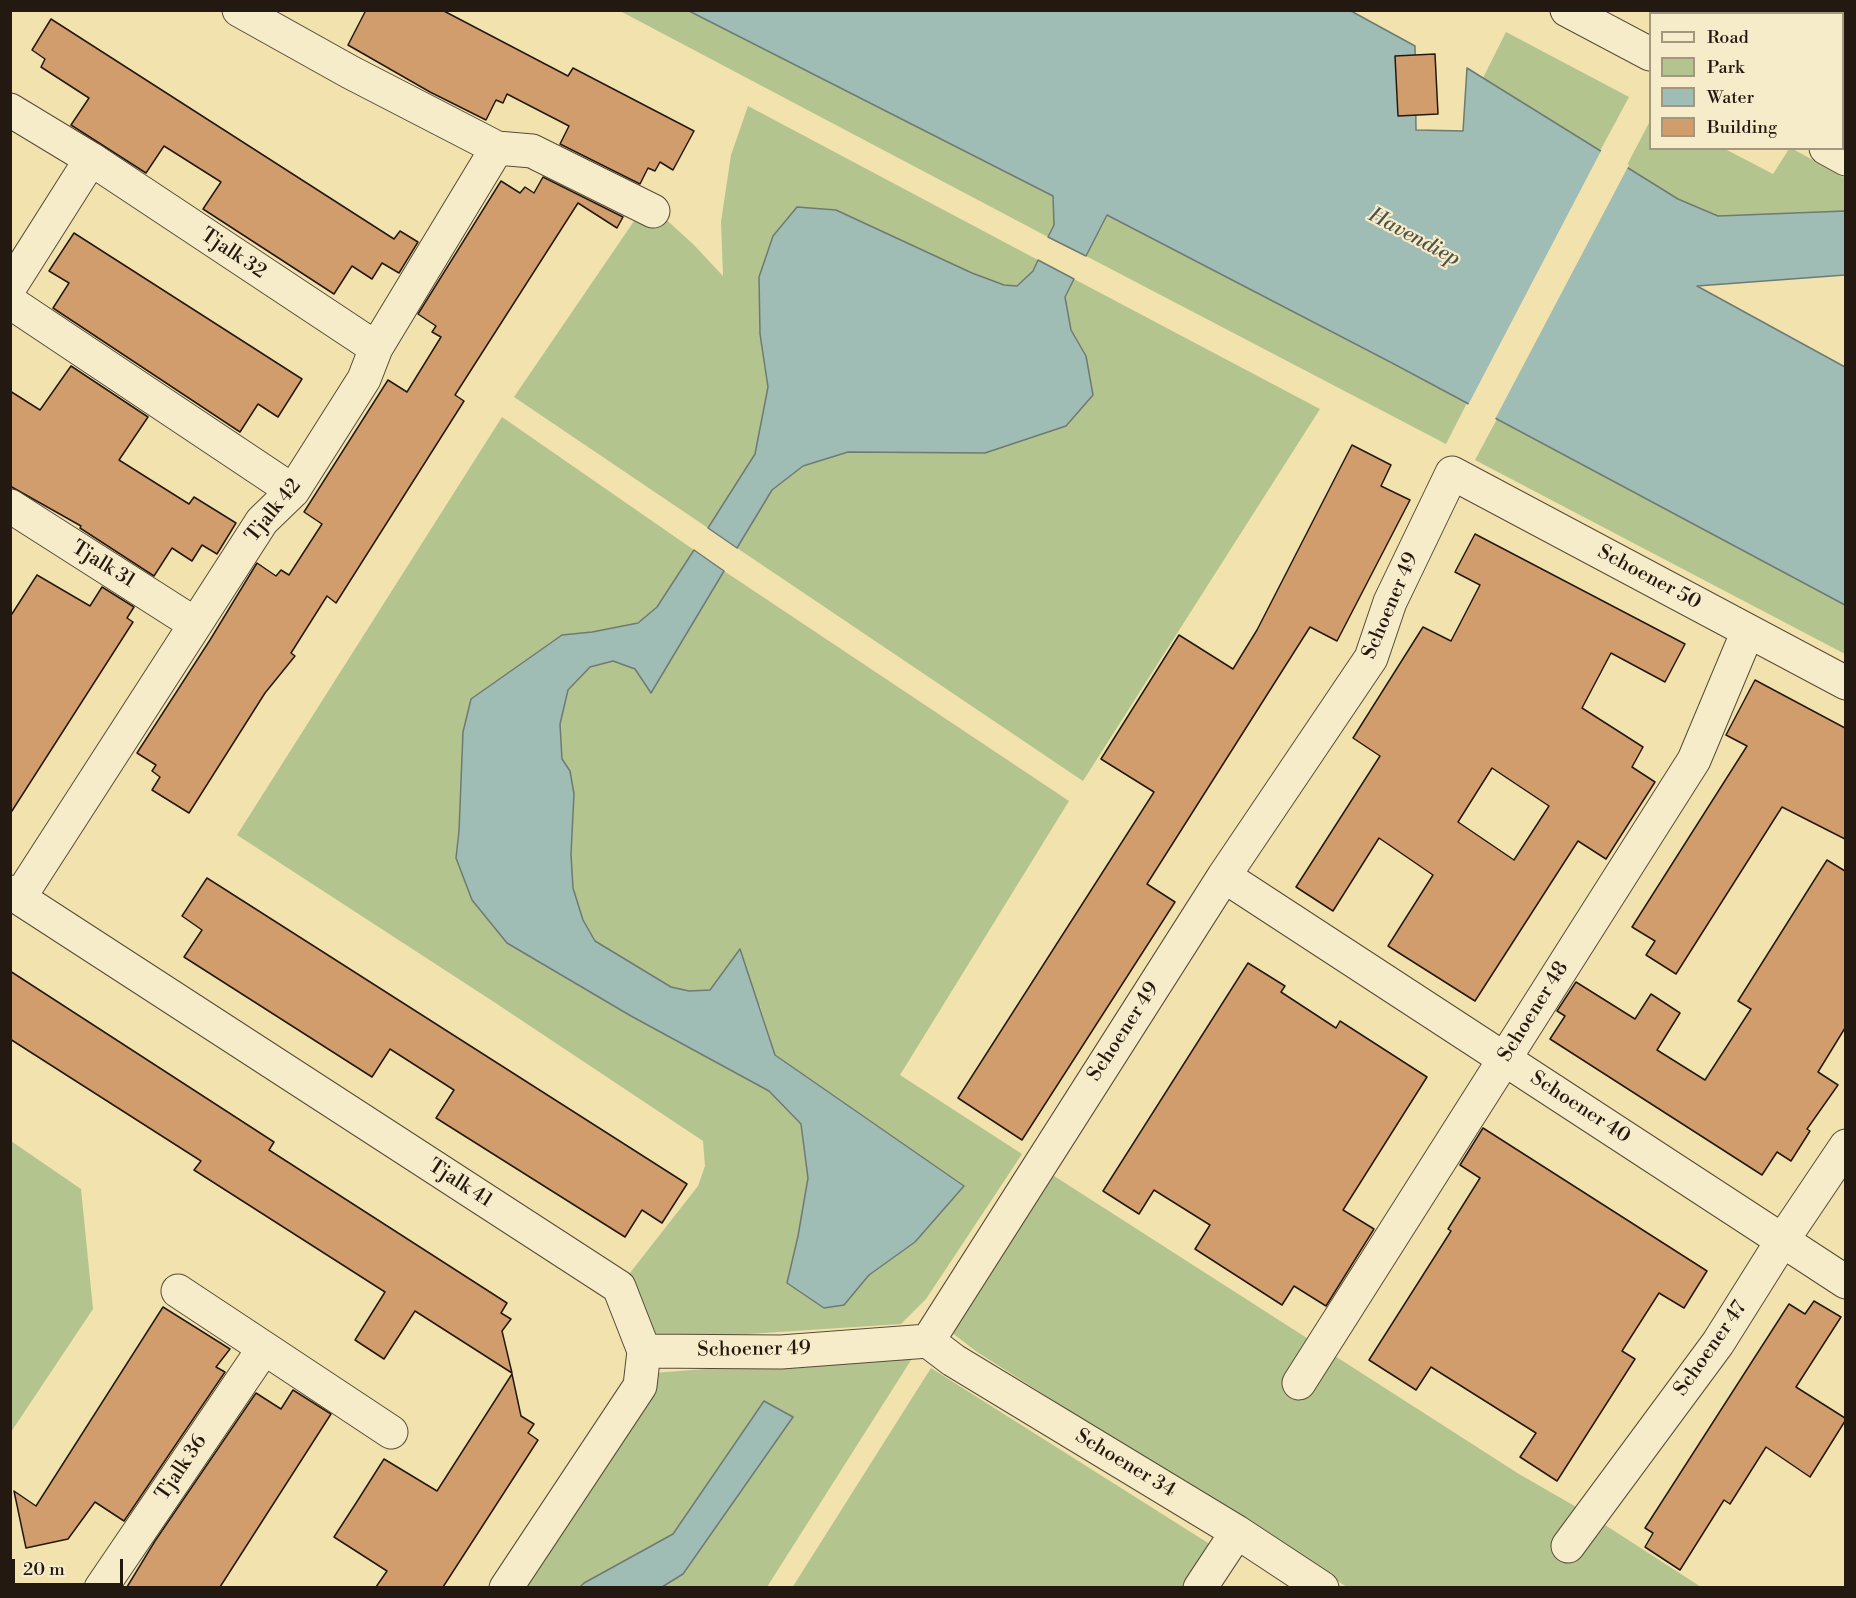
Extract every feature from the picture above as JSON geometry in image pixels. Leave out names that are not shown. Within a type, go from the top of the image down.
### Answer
[{"type":"street","points":[[239,10],[350,72],[497,148],[532,151],[653,211]]},
{"type":"street","points":[[1568,10],[1649,53]]},
{"type":"street","name":"Tjalk 32","points":[[10,110],[91,159],[376,348]]},
{"type":"street","name":"Tjalk 42","points":[[15,895],[262,522],[293,490],[364,379],[376,348],[497,148]]},
{"type":"street","points":[[1829,150],[1845,159]]},
{"type":"street","points":[[10,287],[91,159]]},
{"type":"street","points":[[10,302],[293,490]]},
{"type":"street","name":"Schoener 50","points":[[1452,473],[1845,683]]},
{"type":"street","name":"Schoener 49","points":[[644,1351],[781,1352],[928,1341],[1224,876],[1371,658],[1390,602],[1452,473]]},
{"type":"street","name":"Tjalk 31","points":[[10,506],[195,624]]},
{"type":"street","name":"Schoener 48","points":[[1299,1383],[1694,760],[1748,630]]},
{"type":"street","name":"Schoener 40","points":[[1224,876],[1845,1282]]},
{"type":"street","name":"Tjalk 41","points":[[15,895],[619,1287],[644,1351],[640,1386],[506,1587]]},
{"type":"street","name":"Schoener 47","points":[[1568,1546],[1718,1343],[1845,1146]]},
{"type":"street","points":[[178,1291],[390,1432]]},
{"type":"street","name":"Schoener 34","points":[[928,1341],[953,1360],[1238,1532],[1322,1587]]},
{"type":"street","name":"Tjalk 36","points":[[101,1587],[264,1348]]},
{"type":"street","points":[[1200,1587],[1238,1532]]},
{"type":"green space","points":[[1782,10],[1845,11],[1845,110],[1844,12],[1781,12]]},
{"type":"green space","points":[[620,11],[689,11],[1054,196],[1054,225],[1048,237]]},
{"type":"green space","points":[[1506,32],[1629,97],[1600,151],[1483,78]]},
{"type":"green space","points":[[748,106],[1038,260],[1033,271],[1016,286],[1004,285],[972,273],[760,334],[768,387],[755,454],[708,528],[514,397],[647,202],[694,245],[723,276],[721,222],[731,155]]},
{"type":"green space","points":[[1649,123],[1649,150],[1727,150],[1773,174],[1788,150],[1795,150],[1845,178],[1845,211],[1718,216],[1678,199],[1626,167]]},
{"type":"green space","points":[[1107,215],[1467,403],[1446,444],[1086,256]]},
{"type":"green space","points":[[1074,279],[1320,409],[1083,781],[737,548],[772,490],[803,466],[848,452],[985,453],[1086,356],[1071,330],[1065,297]]},
{"type":"green space","points":[[502,417],[694,550],[661,602],[645,618],[618,628],[562,635],[459,831],[456,858],[631,1016],[770,1091],[801,1124],[808,1178],[787,1283],[844,1304],[869,1275],[915,1242],[963,1185],[775,1055],[760,1006],[721,977],[710,990],[689,991],[671,987],[597,942],[581,944],[505,759],[600,650],[613,661],[635,669],[651,693],[724,571],[1069,801],[900,1075],[1022,1154],[926,1299],[901,1324],[642,1341],[619,1287],[698,1186],[705,1166],[703,1141],[237,835]]},
{"type":"green space","points":[[1497,419],[1845,605],[1845,654],[1475,460]]},
{"type":"green space","points":[[11,1141],[81,1189],[93,1309],[11,1432]]},
{"type":"green space","points":[[1051,1174],[1519,1474],[1585,1512],[1701,1587],[1347,1587],[977,1352],[951,1332]]},
{"type":"green space","points":[[907,1353],[913,1357],[767,1587],[662,1587],[683,1574],[793,1417],[764,1401],[673,1534],[580,1587],[509,1588],[641,1374]]},
{"type":"green space","points":[[931,1368],[1216,1548],[1190,1587],[792,1588]]},
{"type":"water","name":"Havendiep","points":[[689,11],[1351,11],[1415,46],[1416,130],[1463,131],[1467,68],[1678,199],[1718,216],[1845,211],[1845,275],[1697,286],[1845,367],[1845,605],[1392,363],[1107,215],[1086,256],[1048,237],[1054,225],[1053,196]]},
{"type":"water","points":[[797,207],[836,210],[972,273],[1004,285],[1017,286],[1033,271],[1038,260],[1074,279],[1065,297],[1071,330],[1086,356],[1093,395],[1066,426],[985,453],[848,452],[803,466],[772,490],[737,548],[708,528],[755,454],[768,387],[760,334],[759,277],[773,236]]},
{"type":"water","points":[[694,550],[724,571],[651,693],[635,669],[613,661],[590,667],[568,690],[560,724],[562,759],[570,771],[574,794],[571,854],[573,888],[583,920],[595,941],[671,987],[689,991],[710,990],[740,949],[775,1055],[964,1186],[915,1242],[869,1275],[844,1305],[824,1308],[787,1283],[808,1178],[801,1124],[769,1091],[631,1016],[507,943],[472,900],[456,858],[463,732],[471,699],[562,635],[638,623],[657,607]]},
{"type":"water","points":[[764,1401],[793,1417],[683,1574],[662,1587],[580,1587],[673,1534]]},
{"type":"pier","points":[[1602,149],[1629,165],[1494,421],[1467,407]]},
{"type":"building","points":[[366,10],[442,10],[568,76],[573,68],[694,131],[673,170],[660,162],[655,171],[648,168],[640,184],[560,144],[569,126],[507,94],[503,103],[496,100],[486,120],[430,92],[348,45]]},
{"type":"building","points":[[51,19],[394,239],[400,231],[418,242],[399,273],[382,263],[372,279],[352,266],[334,294],[203,209],[221,182],[164,146],[146,173],[71,125],[89,98],[41,67],[45,59],[32,50]]},
{"type":"building","points":[[1435,54],[1438,114],[1398,116],[1395,56]]},
{"type":"building","points":[[543,177],[623,217],[617,228],[578,203],[455,395],[464,401],[336,603],[327,596],[291,653],[295,656],[265,693],[189,813],[152,790],[160,777],[152,771],[156,765],[137,753],[257,563],[276,576],[281,570],[289,575],[322,524],[304,512],[388,380],[407,392],[441,337],[432,332],[436,326],[418,314],[501,181],[520,193],[525,187],[534,193]]},
{"type":"building","points":[[74,233],[302,379],[278,417],[258,404],[240,432],[53,308],[69,283],[49,271]]},
{"type":"building","points":[[71,366],[148,417],[119,460],[189,504],[194,497],[236,523],[217,554],[202,545],[192,561],[172,548],[154,576],[80,528],[81,526],[10,486],[10,391],[40,410]]},
{"type":"building","points":[[1352,445],[1391,465],[1381,486],[1410,500],[1337,641],[1310,627],[1147,884],[1175,902],[1022,1140],[958,1098],[1154,792],[1101,759],[1179,635],[1233,669],[1257,630]]},
{"type":"building","points":[[1475,534],[1685,644],[1665,682],[1611,653],[1582,708],[1643,747],[1632,767],[1655,782],[1606,859],[1578,841],[1475,1001],[1388,946],[1433,875],[1379,838],[1333,911],[1296,887],[1380,756],[1353,738],[1423,627],[1451,641],[1480,585],[1455,572]],"holes":[[[1492,768],[1549,806],[1514,860],[1458,822]]]},
{"type":"building","points":[[37,575],[90,606],[102,587],[134,607],[127,618],[133,622],[10,814],[10,617]]},
{"type":"building","points":[[1755,680],[1845,728],[1845,839],[1782,807],[1676,974],[1646,955],[1655,941],[1632,927],[1747,746],[1726,735]]},
{"type":"building","points":[[1827,860],[1845,871],[1845,1028],[1818,1072],[1838,1085],[1807,1129],[1810,1131],[1791,1161],[1777,1152],[1762,1175],[1550,1039],[1565,1016],[1557,1011],[1576,982],[1635,1019],[1651,994],[1680,1013],[1657,1050],[1705,1080],[1751,1009],[1738,1001]]},
{"type":"building","points":[[207,878],[687,1184],[662,1223],[642,1210],[625,1237],[436,1118],[454,1090],[390,1049],[372,1077],[184,957],[202,930],[182,916]]},
{"type":"building","points":[[1248,963],[1285,986],[1281,992],[1336,1028],[1340,1021],[1427,1077],[1343,1210],[1374,1229],[1326,1306],[1294,1286],[1282,1305],[1195,1249],[1210,1225],[1154,1190],[1139,1214],[1103,1191]]},
{"type":"building","points":[[10,971],[274,1142],[269,1150],[507,1303],[501,1313],[511,1319],[502,1331],[512,1373],[415,1311],[384,1359],[355,1340],[385,1292],[194,1170],[201,1161],[10,1039]]},
{"type":"building","points":[[1483,1128],[1707,1271],[1684,1308],[1659,1293],[1622,1351],[1635,1359],[1557,1481],[1520,1457],[1536,1433],[1431,1367],[1416,1390],[1369,1360],[1451,1231],[1448,1229],[1480,1178],[1460,1165]]},
{"type":"building","points":[[1814,1301],[1841,1317],[1796,1387],[1845,1418],[1845,1421],[1810,1477],[1766,1447],[1730,1504],[1724,1500],[1680,1570],[1645,1547],[1653,1533],[1645,1528],[1789,1304],[1805,1314]]},
{"type":"building","points":[[163,1307],[230,1349],[216,1367],[225,1372],[124,1521],[95,1502],[68,1539],[26,1548],[14,1491],[36,1506]]},
{"type":"building","points":[[512,1374],[521,1416],[534,1424],[528,1433],[538,1440],[443,1587],[376,1587],[387,1571],[334,1537],[384,1459],[437,1491]]},
{"type":"building","points":[[293,1390],[331,1414],[220,1587],[127,1587],[155,1541],[256,1393],[281,1409]]}]
